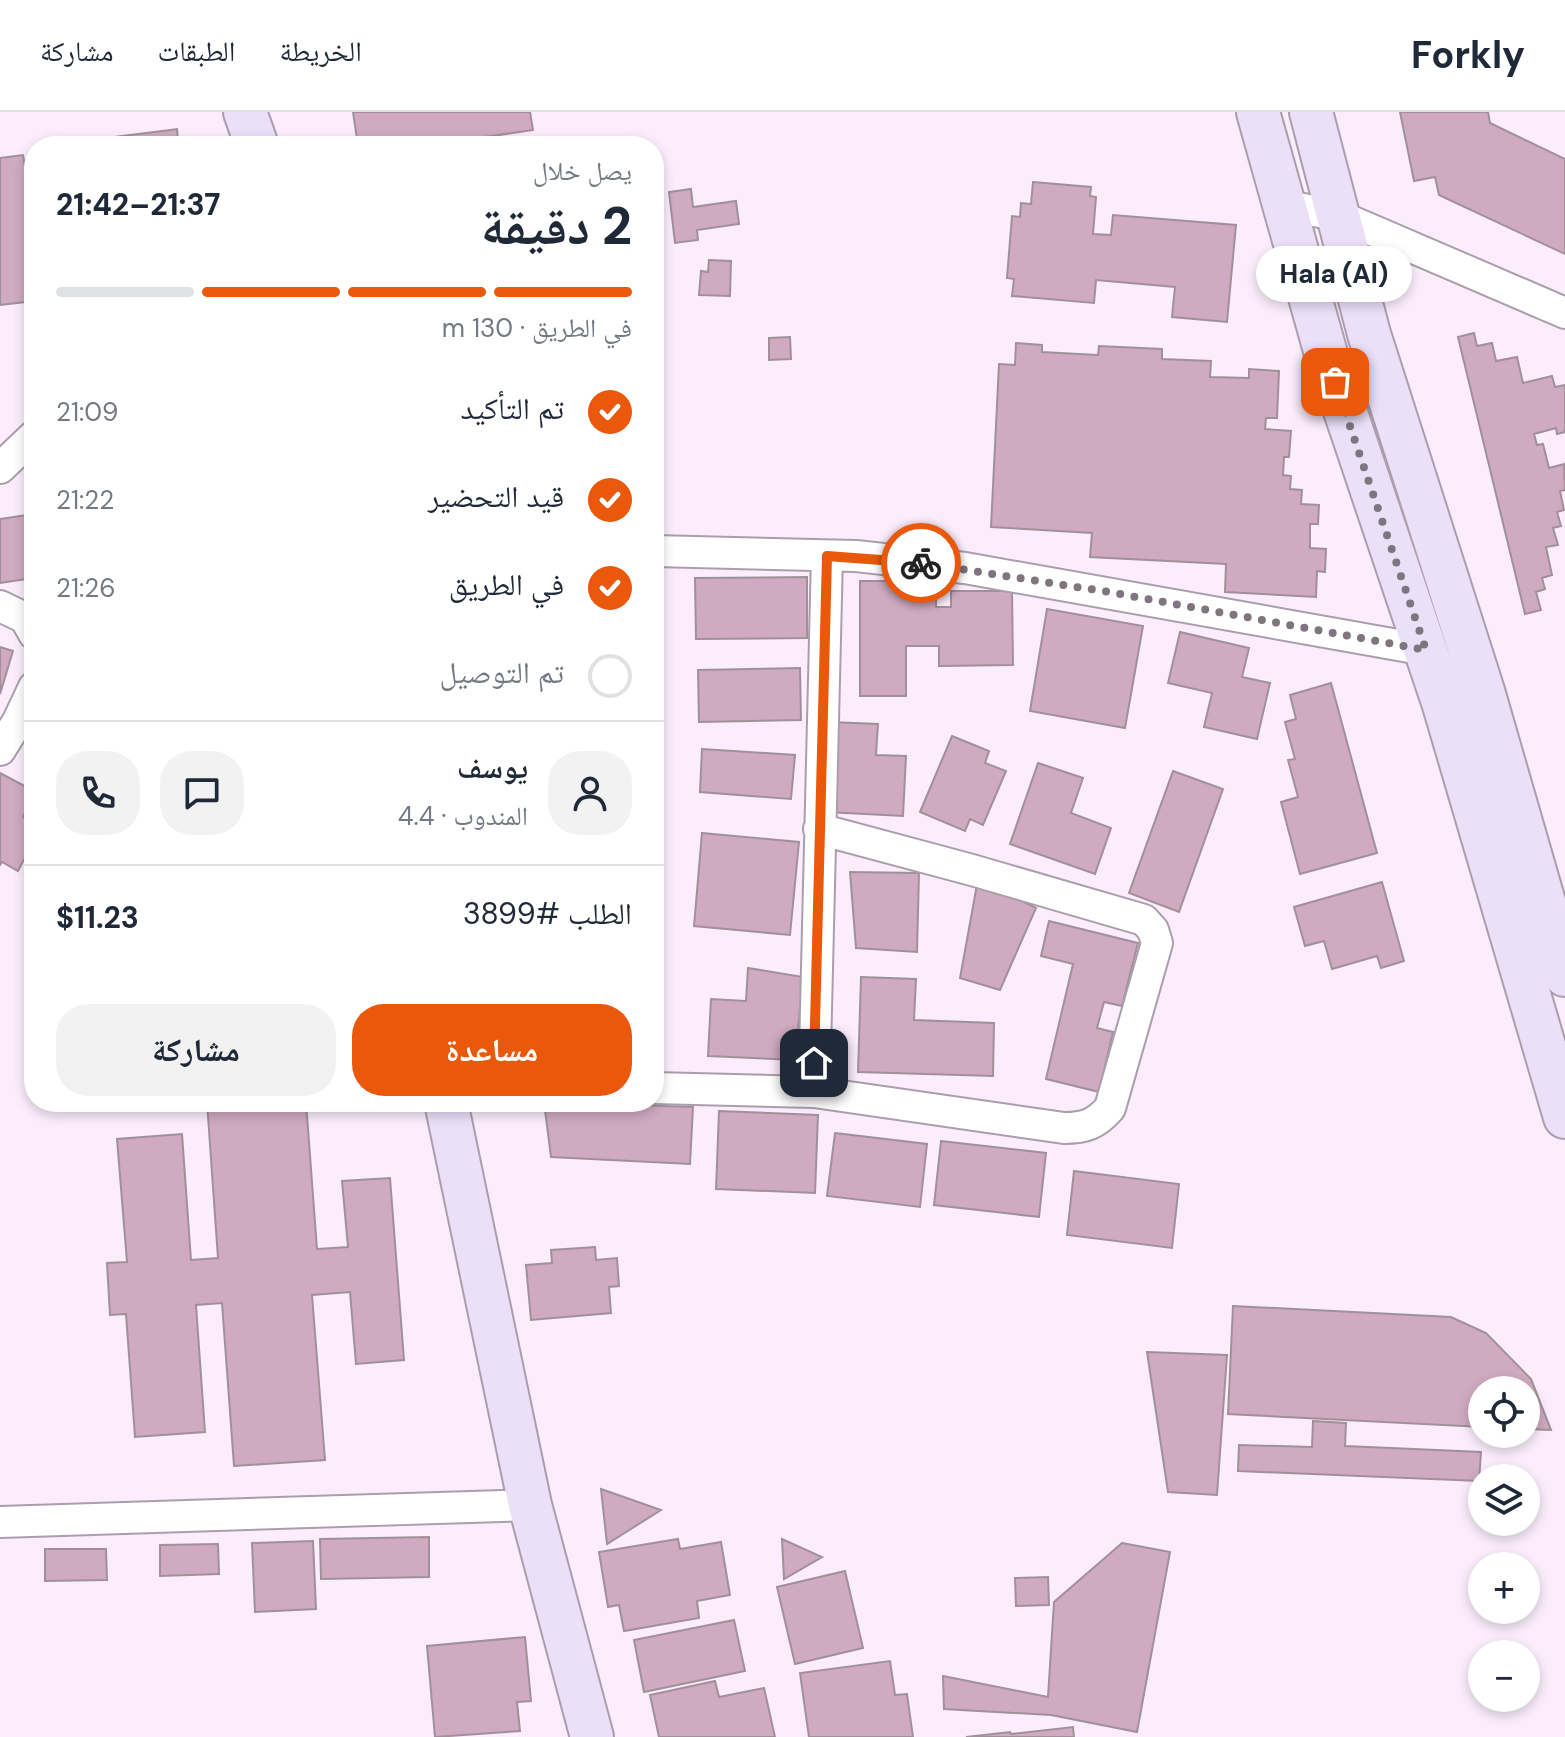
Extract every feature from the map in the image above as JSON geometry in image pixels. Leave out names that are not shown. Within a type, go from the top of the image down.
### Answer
[{"type":"street","points":[[245,112],[253,136]]},
{"type":"street","points":[[1258,112],[1326,354],[1444,705],[1565,1117]]},
{"type":"street","points":[[1311,112],[1388,398],[1483,691],[1565,975]]},
{"type":"street","points":[[1286,206],[1337,215],[1565,313]]},
{"type":"street","points":[[0,468],[24,445]]},
{"type":"street","points":[[664,551],[856,556],[965,568],[1426,650]]},
{"type":"street","points":[[814,1092],[827,556]]},
{"type":"street","points":[[0,606],[24,618]]},
{"type":"street","points":[[0,750],[24,708]]},
{"type":"street","points":[[664,1088],[814,1092],[1064,1128],[1082,1128],[1098,1121],[1110,1108],[1157,943],[1153,930],[1144,920],[819,829]]},
{"type":"street","points":[[448,1112],[530,1505],[592,1737]]},
{"type":"street","points":[[0,1522],[530,1505]]},
{"type":"building","points":[[353,112],[530,112],[533,130],[492,136],[357,136]]},
{"type":"building","points":[[1400,112],[1488,112],[1490,123],[1565,159],[1565,254],[1439,195],[1435,177],[1414,181]]},
{"type":"building","points":[[177,129],[178,136],[122,136]]},
{"type":"building","points":[[23,155],[24,161],[24,302],[0,305],[0,158]]},
{"type":"building","points":[[1033,182],[1091,187],[1090,196],[1096,197],[1093,234],[1111,235],[1113,215],[1236,225],[1227,322],[1172,317],[1175,287],[1096,280],[1094,303],[1012,296],[1014,279],[1007,278],[1012,216],[1020,217],[1021,203],[1031,204]]},
{"type":"building","points":[[691,189],[693,207],[736,201],[739,224],[697,230],[698,240],[675,243],[669,192]]},
{"type":"building","points":[[709,260],[731,261],[730,296],[699,295],[701,271],[708,272]]},
{"type":"building","points":[[1474,333],[1477,346],[1492,343],[1496,361],[1517,357],[1523,383],[1552,376],[1555,387],[1565,385],[1565,432],[1557,434],[1556,428],[1534,434],[1537,445],[1543,444],[1549,468],[1564,464],[1565,490],[1560,491],[1564,510],[1557,512],[1561,526],[1553,528],[1558,545],[1546,547],[1552,575],[1542,578],[1545,589],[1536,592],[1541,610],[1525,614],[1458,337]]},
{"type":"building","points":[[790,337],[791,359],[769,360],[769,338]]},
{"type":"building","points":[[1016,343],[1042,345],[1042,352],[1098,355],[1099,346],[1162,349],[1162,359],[1211,361],[1210,377],[1249,378],[1249,369],[1279,371],[1277,418],[1266,418],[1265,429],[1291,431],[1289,457],[1284,457],[1283,475],[1291,476],[1290,489],[1302,490],[1301,504],[1319,505],[1318,524],[1310,524],[1310,548],[1326,549],[1325,572],[1317,571],[1316,597],[1225,592],[1226,564],[1090,557],[1092,533],[991,527],[999,364],[1015,365]]},
{"type":"building","points":[[24,515],[24,579],[0,583],[0,519]]},
{"type":"building","points":[[807,577],[807,638],[696,639],[695,578]]},
{"type":"building","points":[[860,581],[936,581],[936,607],[951,607],[951,591],[1012,591],[1013,665],[939,666],[939,646],[906,646],[906,696],[860,696]]},
{"type":"building","points":[[1047,609],[1143,626],[1125,728],[1030,711]]},
{"type":"building","points":[[1180,632],[1249,648],[1242,677],[1270,683],[1257,739],[1204,727],[1212,693],[1168,683]]},
{"type":"building","points":[[0,647],[13,651],[0,694]]},
{"type":"building","points":[[800,668],[801,720],[699,722],[698,670]]},
{"type":"building","points":[[1331,683],[1377,853],[1300,874],[1281,802],[1298,797],[1288,760],[1295,759],[1285,722],[1296,719],[1290,695]]},
{"type":"building","points":[[830,722],[878,724],[876,755],[906,756],[903,816],[826,812]]},
{"type":"building","points":[[952,736],[989,751],[985,763],[1006,771],[983,825],[970,819],[965,831],[920,812]]},
{"type":"building","points":[[702,749],[795,755],[791,799],[700,792]]},
{"type":"building","points":[[1038,763],[1083,778],[1071,813],[1111,828],[1095,874],[1010,844]]},
{"type":"building","points":[[1173,771],[1223,789],[1179,912],[1129,893]]},
{"type":"building","points":[[0,773],[24,786],[24,859],[18,871],[2,862],[0,865]]},
{"type":"building","points":[[702,833],[799,842],[790,935],[694,926]]},
{"type":"building","points":[[850,872],[919,873],[917,952],[856,948]]},
{"type":"building","points":[[978,879],[1036,908],[1000,990],[960,978]]},
{"type":"building","points":[[1382,882],[1404,961],[1381,968],[1377,956],[1332,969],[1324,941],[1305,946],[1294,907]]},
{"type":"building","points":[[1049,921],[1138,943],[1122,1006],[1104,1002],[1097,1028],[1113,1032],[1099,1092],[1046,1079],[1073,964],[1041,956]]},
{"type":"building","points":[[748,968],[803,977],[795,1060],[708,1056],[711,999],[746,1001]]},
{"type":"building","points":[[861,977],[916,979],[914,1020],[994,1023],[993,1076],[858,1072]]},
{"type":"building","points":[[664,1106],[693,1107],[690,1164],[551,1157],[545,1112],[664,1112]]},
{"type":"building","points":[[719,1111],[818,1115],[815,1193],[716,1189]]},
{"type":"building","points":[[208,1112],[307,1112],[317,1249],[348,1247],[342,1181],[390,1178],[404,1360],[356,1364],[350,1292],[312,1295],[325,1460],[234,1466],[222,1303],[196,1305],[205,1432],[135,1437],[126,1314],[110,1315],[107,1263],[127,1262],[117,1139],[182,1134],[191,1260],[218,1258]]},
{"type":"building","points":[[835,1133],[927,1144],[920,1207],[827,1196]]},
{"type":"building","points":[[941,1141],[1046,1153],[1039,1217],[934,1205]]},
{"type":"building","points":[[1074,1171],[1179,1184],[1172,1248],[1067,1235]]},
{"type":"building","points":[[595,1247],[596,1260],[617,1258],[619,1286],[609,1287],[611,1313],[531,1320],[526,1265],[552,1263],[551,1250]]},
{"type":"building","points":[[1233,1306],[1451,1317],[1486,1333],[1528,1376],[1468,1376],[1468,1426],[1228,1414]]},
{"type":"building","points":[[1147,1352],[1227,1355],[1217,1495],[1168,1492]]},
{"type":"building","points":[[1540,1402],[1551,1430],[1540,1430]]},
{"type":"building","points":[[1313,1421],[1346,1423],[1345,1446],[1481,1452],[1480,1464],[1468,1464],[1468,1481],[1238,1471],[1239,1445],[1312,1447]]},
{"type":"building","points":[[601,1489],[661,1510],[607,1544]]},
{"type":"building","points":[[429,1537],[429,1577],[321,1579],[320,1539]]},
{"type":"building","points":[[678,1539],[680,1549],[721,1542],[730,1595],[697,1601],[699,1618],[624,1631],[619,1605],[608,1607],[599,1552]]},
{"type":"building","points":[[782,1539],[822,1557],[784,1579]]},
{"type":"building","points":[[313,1541],[316,1609],[255,1612],[252,1543]]},
{"type":"building","points":[[1122,1543],[1170,1552],[1137,1732],[1051,1715],[944,1709],[943,1676],[1048,1697],[1054,1602]]},
{"type":"building","points":[[218,1544],[219,1574],[160,1576],[160,1545]]},
{"type":"building","points":[[45,1549],[106,1549],[107,1580],[45,1581]]},
{"type":"building","points":[[845,1571],[863,1648],[795,1664],[777,1587]]},
{"type":"building","points":[[1048,1577],[1049,1605],[1016,1606],[1015,1578]]},
{"type":"building","points":[[734,1620],[745,1671],[644,1692],[634,1640]]},
{"type":"building","points":[[525,1637],[531,1701],[517,1702],[520,1731],[435,1737],[427,1646]]},
{"type":"building","points":[[890,1661],[895,1695],[907,1694],[913,1737],[809,1737],[800,1673]]},
{"type":"building","points":[[715,1681],[719,1697],[764,1688],[775,1737],[659,1737],[650,1695]]},
{"type":"building","points":[[1073,1727],[1074,1737],[966,1737],[1011,1734]]},
{"type":"way so far","points":[[921,563],[1109,592],[1426,650],[1335,382]]},
{"type":"place","name":"Hala (Al)","points":[[1335,382]]},
{"type":"route","points":[[814,1063],[827,556],[921,563]]}]
